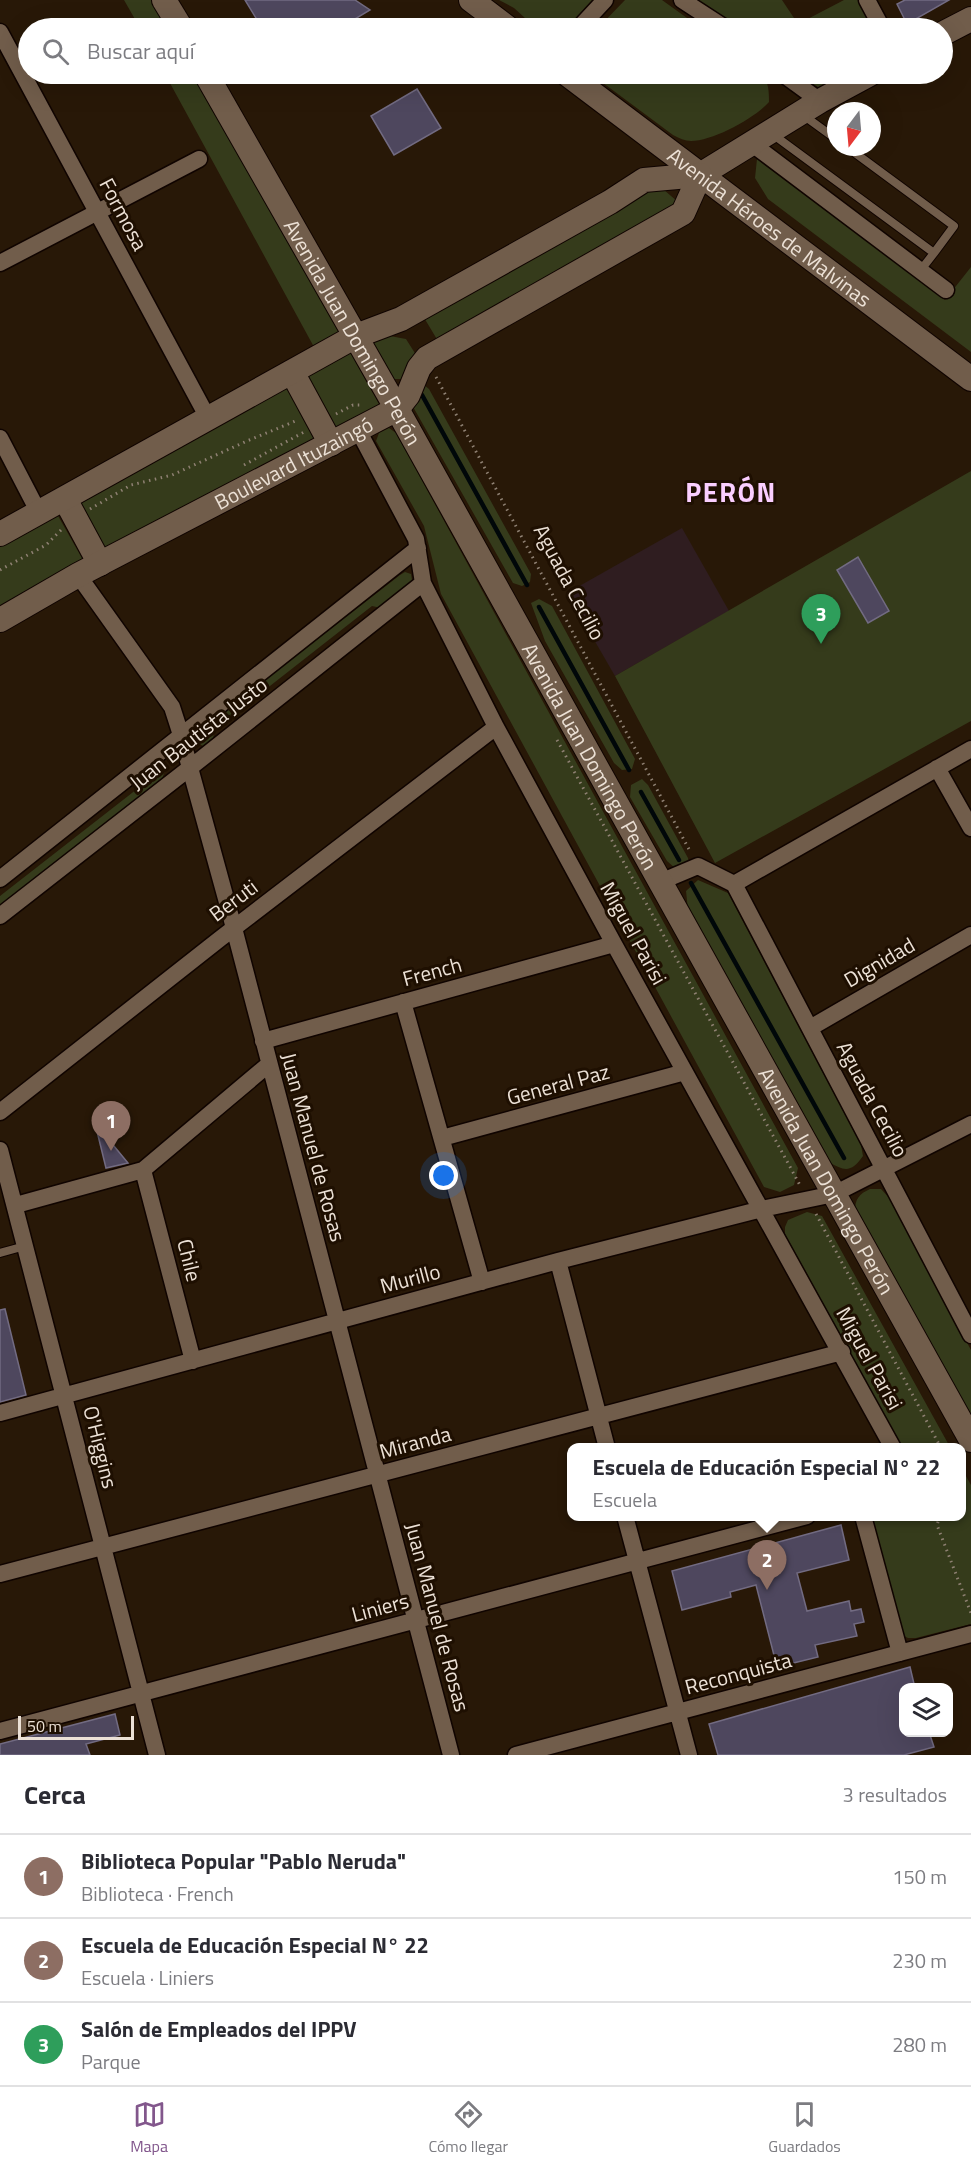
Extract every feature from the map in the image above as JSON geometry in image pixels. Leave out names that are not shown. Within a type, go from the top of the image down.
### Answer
[{"type":"main road","points":[[164,0],[175,18]]},
{"type":"main road","points":[[471,0],[495,18]]},
{"type":"main road","points":[[953,28],[971,19]]},
{"type":"main road","name":"Avenida Juan Domingo Perón","points":[[212,84],[397,409],[971,1440]]},
{"type":"main road","name":"Avenida Héroes de Malvinas","points":[[580,84],[971,379]]},
{"type":"main road","points":[[0,534],[39,513],[69,508],[208,418],[356,336],[401,319],[600,208],[644,180],[700,175],[852,84]]},
{"type":"main road","points":[[427,358],[682,213],[700,175]]},
{"type":"main road","name":"Boulevard Ituzaingó","points":[[0,621],[78,575],[397,409],[408,395],[419,368],[427,358]]},
{"type":"main road","points":[[292,372],[332,444]]},
{"type":"main road","points":[[69,508],[100,564]]},
{"type":"street","points":[[588,18],[605,0]]},
{"type":"street","points":[[682,0],[709,18]]},
{"type":"street","points":[[867,0],[877,18]]},
{"type":"street","name":"Formosa","points":[[0,32],[18,65]]},
{"type":"street","name":"Formosa","points":[[28,84],[208,418]]},
{"type":"street","points":[[791,84],[810,107]]},
{"type":"street","points":[[760,137],[920,271],[946,290]]},
{"type":"street","points":[[0,263],[199,159]]},
{"type":"street","name":"Miguel Parisi","points":[[358,430],[416,539],[423,583],[496,727],[890,1443]]},
{"type":"street","points":[[0,438],[39,513]]},
{"type":"street","name":"Juan Bautista Justo","points":[[0,879],[418,548]]},
{"type":"street","name":"Juan Manuel de Rosas","points":[[78,575],[172,706],[191,767],[234,928],[451,1755]]},
{"type":"street","name":"Juan Bautista Justo","points":[[0,916],[423,583]]},
{"type":"street","name":"Beruti","points":[[0,1112],[234,928],[496,727]]},
{"type":"street","points":[[660,882],[698,866],[734,884],[971,749]]},
{"type":"street","points":[[937,768],[971,828]]},
{"type":"street","name":"Aguada Cecilio","points":[[734,884],[971,1335]]},
{"type":"street","name":"Dignidad","points":[[810,1028],[971,935]]},
{"type":"street","name":"French","points":[[263,1041],[614,944]]},
{"type":"street","points":[[403,1002],[482,1282]]},
{"type":"street","points":[[16,1205],[144,1170],[269,1064]]},
{"type":"street","name":"General Paz","points":[[442,1138],[685,1072]]},
{"type":"street","name":"Murillo","points":[[0,1413],[558,1261],[762,1209],[834,1194],[971,1124]]},
{"type":"street","name":"O'Higgins","points":[[0,1150],[157,1755]]},
{"type":"street","name":"Chile","points":[[144,1170],[193,1361]]},
{"type":"street","points":[[558,1261],[606,1443]]},
{"type":"street","name":"Miranda","points":[[0,1574],[842,1352]]},
{"type":"street","points":[[627,1521],[688,1755]]},
{"type":"street","name":"Liniers","points":[[0,1731],[789,1521]]},
{"type":"street","points":[[864,1521],[900,1653]]},
{"type":"street","name":"Reconquista","points":[[516,1755],[971,1634]]},
{"type":"lane","points":[[810,107],[827,128]]},
{"type":"lane","points":[[760,137],[934,253]]},
{"type":"lane","points":[[859,156],[954,226],[920,271]]},
{"type":"lane","points":[[0,1253],[25,1246]]},
{"type":"path","name":"Aguada Cecilio","points":[[427,358],[698,866]]},
{"type":"path","points":[[0,570],[46,545],[69,508],[131,485],[172,475],[247,441],[315,414]]},
{"type":"path","points":[[938,1521],[937,1526],[971,1613]]},
{"type":"shaded area","points":[[682,528],[729,611],[615,676],[567,593]]},
{"type":"green space","points":[[124,0],[156,0],[166,18],[134,18]]},
{"type":"green space","points":[[499,0],[592,0],[577,18],[525,18],[514,8]]},
{"type":"green space","points":[[625,0],[662,0],[687,18],[608,18]]},
{"type":"green space","points":[[694,0],[782,0],[794,18],[720,18]]},
{"type":"green space","points":[[844,0],[859,0],[869,18],[810,18]]},
{"type":"green space","points":[[170,84],[203,84],[340,333],[314,347]]},
{"type":"green space","points":[[604,84],[767,84],[769,102],[733,128],[700,140],[689,141],[673,135]]},
{"type":"green space","points":[[757,159],[945,300],[971,267],[971,352],[768,199],[755,178]]},
{"type":"green space","points":[[656,183],[678,202],[438,341],[423,316]]},
{"type":"green space","points":[[390,336],[406,339],[418,358],[401,379],[394,379],[373,342]]},
{"type":"green space","points":[[350,352],[379,404],[336,428],[307,377]]},
{"type":"green space","points":[[424,385],[429,389],[531,574],[530,582],[522,586],[513,583],[412,405]]},
{"type":"green space","points":[[287,386],[318,438],[105,549],[79,504]]},
{"type":"green space","points":[[389,428],[396,433],[798,1168],[794,1185],[780,1192],[764,1187],[441,594],[424,526],[376,441],[379,433]]},
{"type":"green space","points":[[971,471],[971,721],[715,863],[615,676]]},
{"type":"green space","points":[[57,514],[83,560],[0,607],[0,547]]},
{"type":"green space","points":[[405,572],[411,574],[412,580],[408,586],[381,608],[372,606],[215,729],[213,738],[203,746],[196,742],[199,731]]},
{"type":"green space","points":[[539,599],[552,606],[635,759],[632,769],[622,770],[614,763],[545,641],[531,603]]},
{"type":"green space","points":[[158,765],[165,769],[162,780],[0,906],[0,896],[146,782],[148,773]]},
{"type":"green space","points":[[642,779],[648,785],[688,858],[689,864],[676,869],[667,861],[630,797],[631,785]]},
{"type":"green space","points":[[698,880],[728,893],[861,1145],[863,1156],[852,1168],[840,1168],[829,1162],[688,910],[686,891]]},
{"type":"green space","points":[[870,1189],[881,1189],[891,1200],[971,1350],[971,1420],[855,1211],[858,1197]]},
{"type":"green space","points":[[807,1212],[822,1216],[948,1443],[900,1443],[785,1234],[788,1220]]},
{"type":"green space","points":[[966,1476],[971,1485],[971,1624],[916,1638],[902,1635],[872,1521],[966,1521]]},
{"type":"building","points":[[245,0],[355,0],[370,10],[357,18],[256,18]]},
{"type":"building","points":[[905,0],[949,0],[918,18],[904,18],[897,4]]},
{"type":"building","points":[[417,89],[441,128],[394,155],[371,116]]},
{"type":"building","points":[[858,557],[889,611],[868,623],[837,570]]},
{"type":"building","points":[[95,1123],[128,1163],[106,1168]]},
{"type":"building","points":[[5,1309],[26,1395],[0,1402],[0,1310]]},
{"type":"building","points":[[841,1525],[849,1560],[797,1573],[807,1611],[849,1601],[851,1611],[861,1609],[864,1622],[854,1624],[857,1636],[815,1645],[818,1657],[777,1667],[756,1585],[730,1592],[731,1597],[682,1610],[672,1571]]},
{"type":"building","points":[[910,1667],[914,1683],[899,1683],[899,1737],[931,1737],[934,1747],[904,1755],[718,1755],[709,1724]]},
{"type":"building","points":[[115,1714],[120,1735],[86,1744],[90,1755],[0,1755],[0,1744]]},
{"type":"waterway","points":[[422,395],[527,585]]},
{"type":"waterway","points":[[539,607],[629,770]]},
{"type":"waterway","points":[[641,792],[679,860]]},
{"type":"waterway","points":[[691,883],[844,1158]]},
{"type":"place","name":"Salón de Empleados del IPPV","points":[[821,644]]},
{"type":"place","name":"Biblioteca Popular \"Pablo Neruda\"","points":[[111,1151]]},
{"type":"place","name":"Escuela de Educación Especial N° 22","points":[[767,1590]]},
{"type":"district","name":"PERÓN","points":[[731,491]]}]
